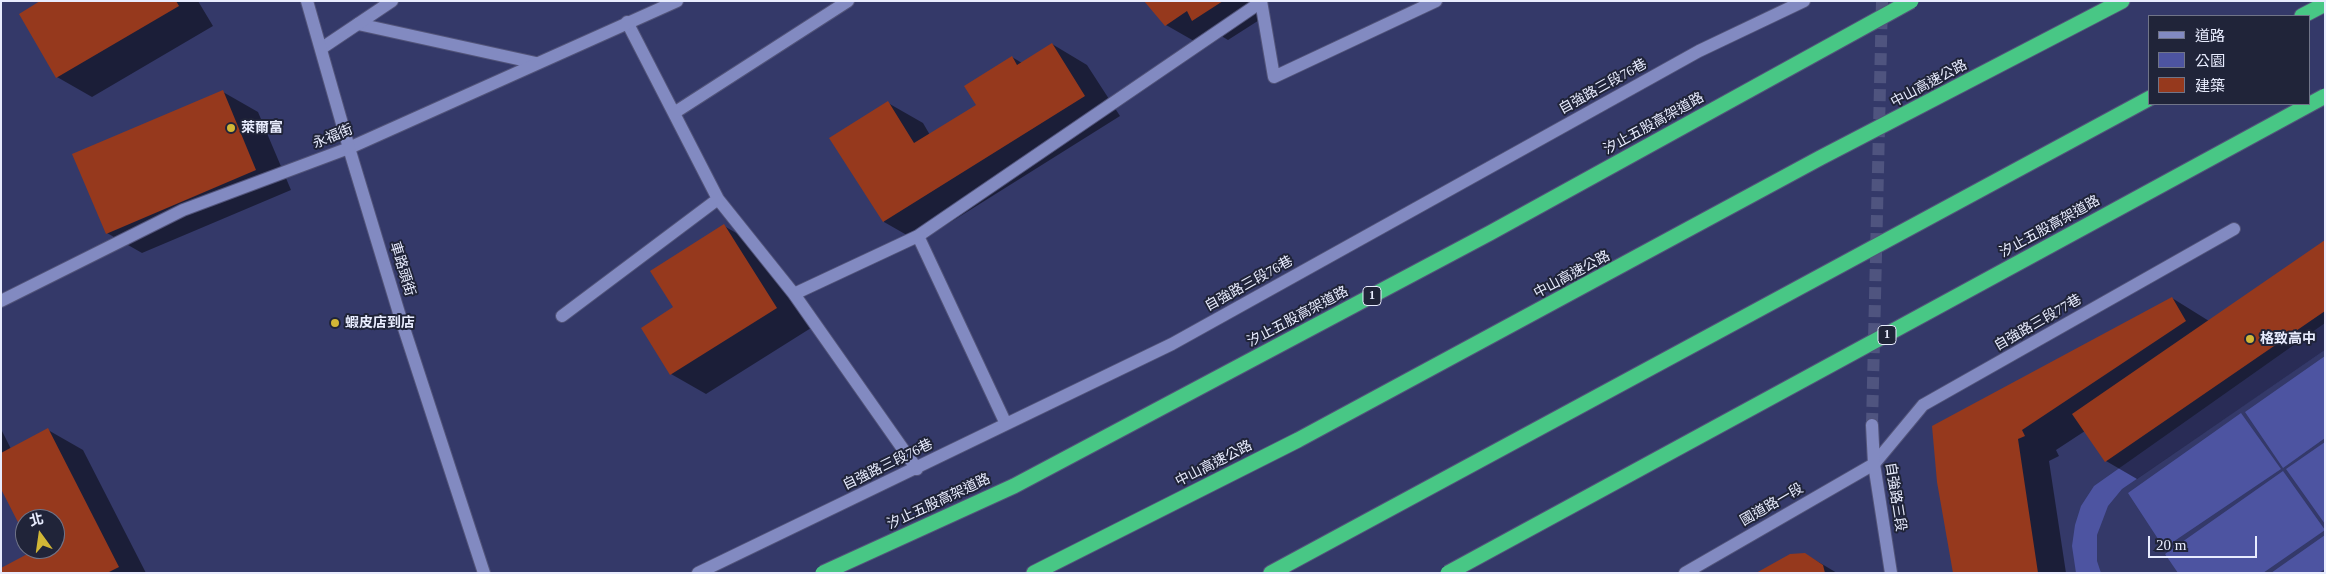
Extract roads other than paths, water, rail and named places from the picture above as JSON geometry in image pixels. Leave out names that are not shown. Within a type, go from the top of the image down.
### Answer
[{"type":"highway","name":"汐止五股高架道路","points":[[824,573],[1023,481],[1481,238],[1911,1]]},
{"type":"highway","name":"中山高速公路","points":[[1034,573],[1298,440],[1820,158],[2122,1]]},
{"type":"highway","points":[[2304,15],[2325,4]]},
{"type":"highway","name":"汐止五股高架道路","points":[[2311,104],[2325,96]]},
{"type":"highway","points":[[1270,573],[2148,99]]},
{"type":"highway","name":"汐止五股高架道路","points":[[1448,573],[2308,105]]},
{"type":"street","name":"車路頭街","points":[[307,1],[399,313],[484,573]]},
{"type":"street","points":[[322,48],[392,1]]},
{"type":"street","name":"永福街","points":[[1,301],[183,210],[349,148],[677,1]]},
{"type":"street","points":[[674,113],[848,1]]},
{"type":"street","points":[[794,294],[918,236],[1261,2],[1274,77],[1436,1]]},
{"type":"street","name":"自強路三段76巷","points":[[698,573],[1172,344],[1700,51],[1804,1]]},
{"type":"street","points":[[628,22],[718,199],[794,294],[916,468]]},
{"type":"street","points":[[358,24],[536,63]]},
{"type":"street","points":[[562,316],[718,199]]},
{"type":"street","name":"自強路三段77巷","points":[[1874,464],[1923,405],[2234,229]]},
{"type":"street","points":[[918,236],[1006,424]]},
{"type":"street","name":"自強路三段","points":[[1872,425],[1874,464],[1891,573]]},
{"type":"street","name":"國道路一段","points":[[1685,573],[1874,464]]},
{"type":"tunnel","points":[[1872,425],[1882,1]]},
{"type":"place","name":"萊爾富","points":[[231,128]]},
{"type":"place","name":"蝦皮店到店","points":[[335,323]]},
{"type":"place","name":"格致高中","points":[[2250,339]]}]
